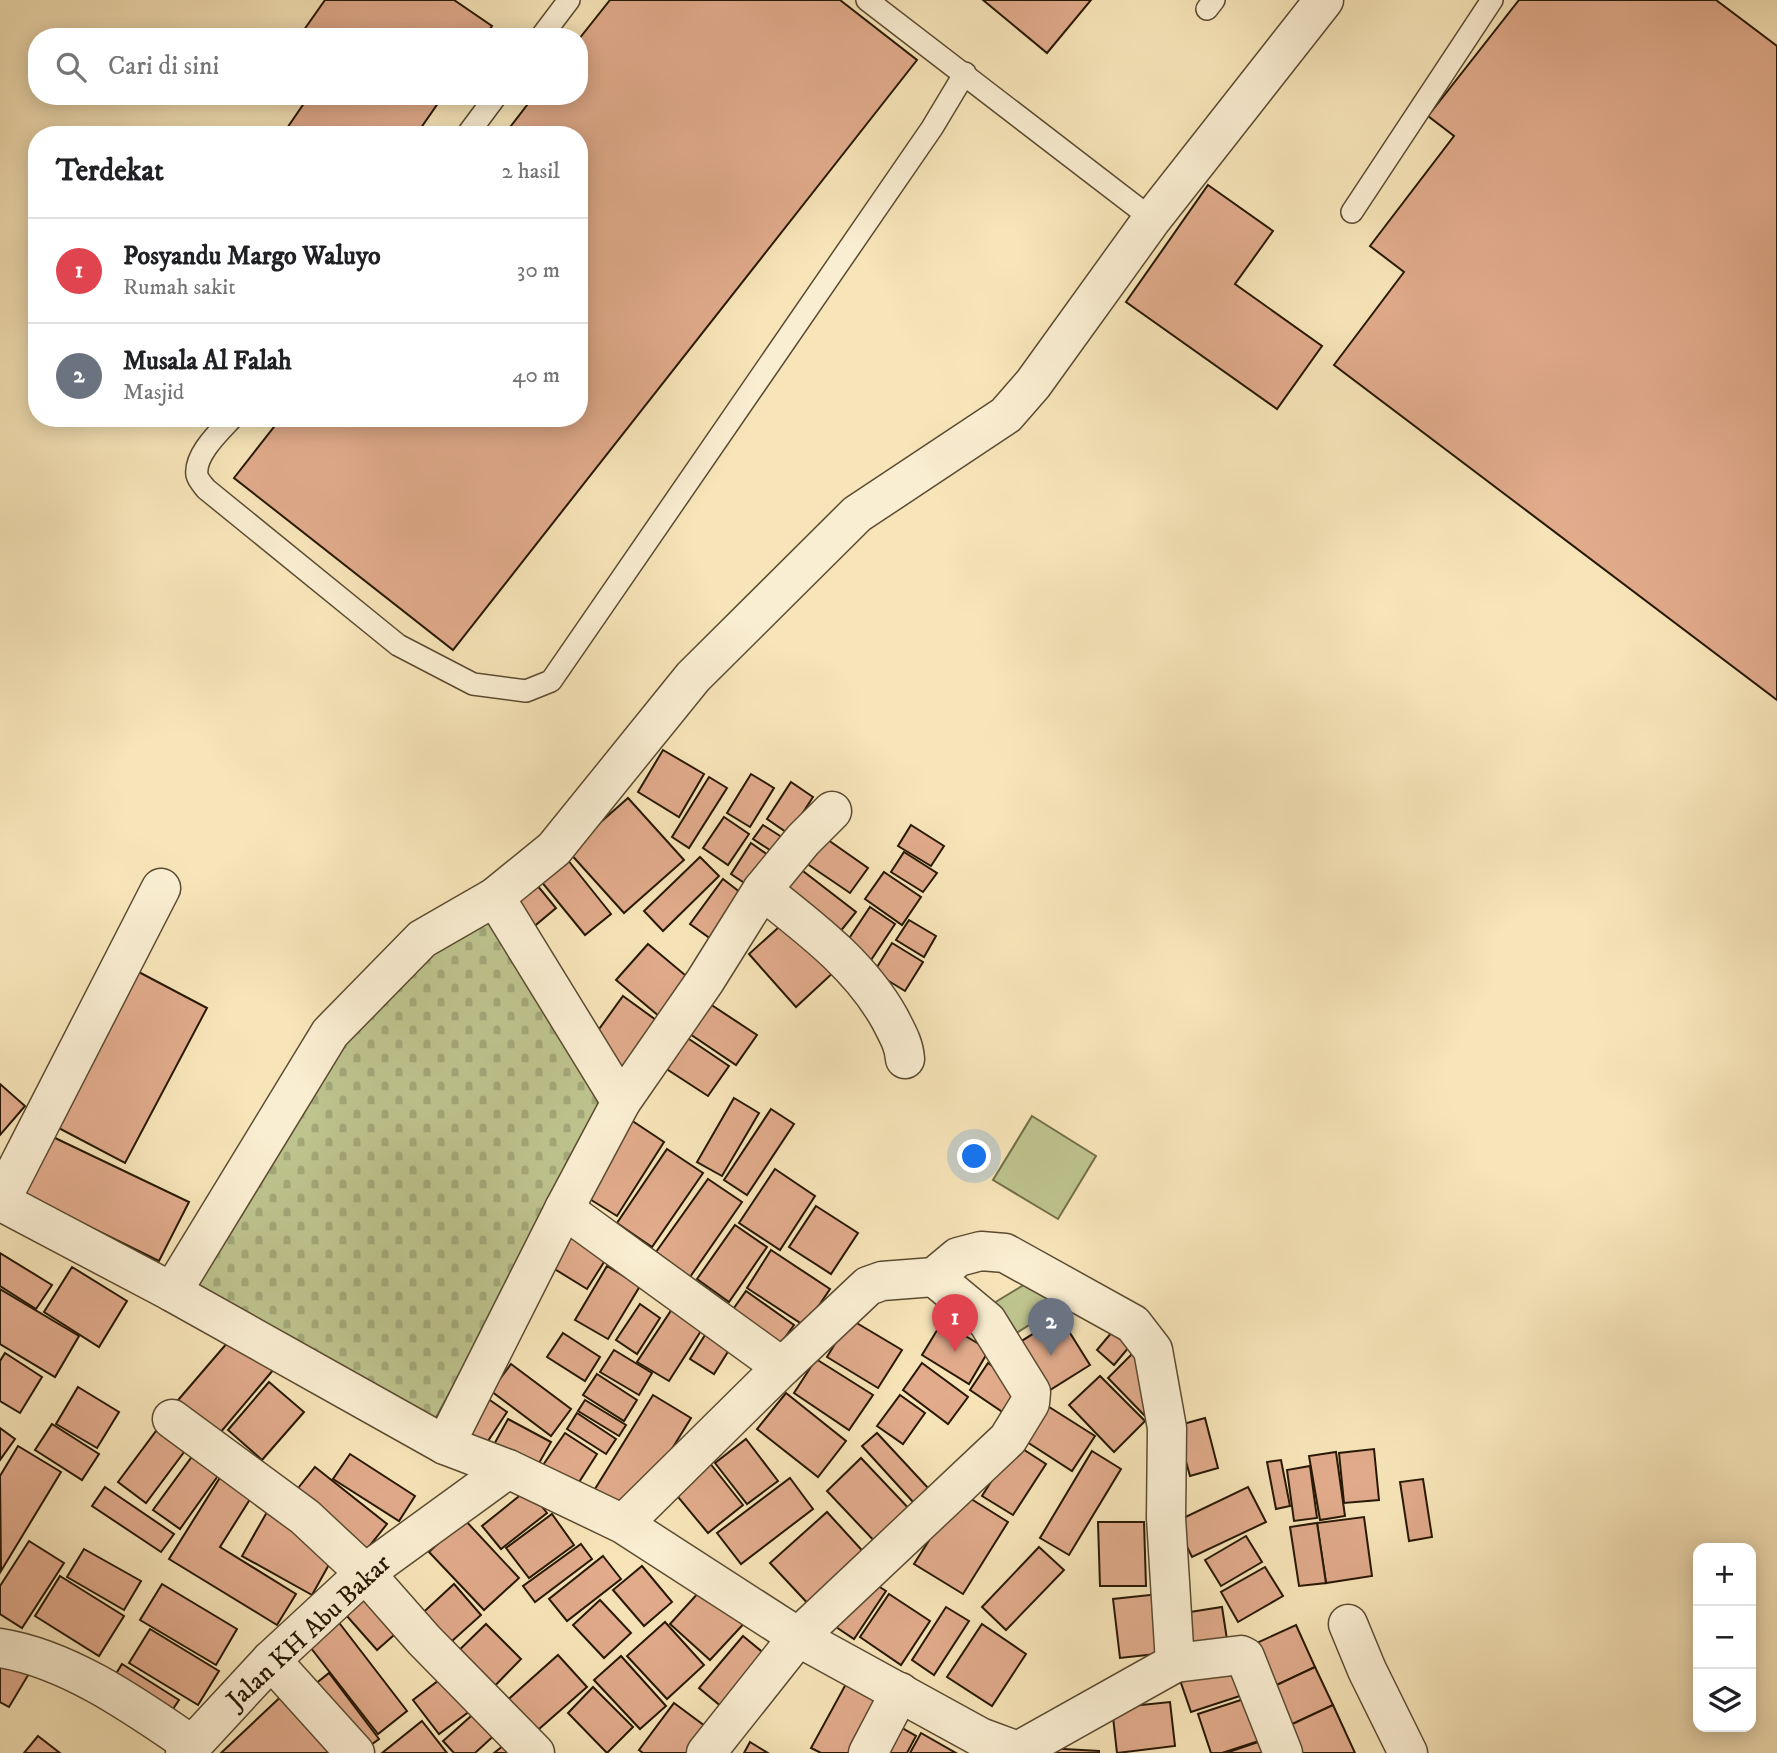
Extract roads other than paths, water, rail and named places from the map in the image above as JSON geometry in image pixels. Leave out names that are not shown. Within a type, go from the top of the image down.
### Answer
[{"type":"street","points":[[172,1292],[330,1033],[422,939],[495,897],[554,849],[693,677],[857,514],[1006,415],[1033,384],[1152,219],[1324,0]]},
{"type":"street","points":[[445,1445],[621,1102],[705,981],[762,890],[803,840],[832,811]]},
{"type":"street","points":[[161,887],[0,1202],[172,1292],[445,1445],[508,1469],[623,1524],[798,1637],[980,1737],[1018,1751],[1175,1663],[1241,1655],[1245,1657],[1283,1753]]},
{"type":"street","points":[[762,890],[829,944],[876,993],[902,1041],[905,1059]]},
{"type":"street","points":[[495,897],[621,1102]]},
{"type":"street","points":[[564,1209],[782,1367]]},
{"type":"street","points":[[623,1524],[868,1286],[882,1281],[934,1277],[958,1256],[981,1251],[1005,1253],[1133,1324],[1153,1350],[1167,1428],[1166,1518],[1175,1663]]},
{"type":"street","points":[[706,1753],[798,1637],[1008,1439],[1030,1403],[1031,1392],[987,1321],[934,1277]]},
{"type":"street","points":[[172,1419],[305,1517],[365,1573],[424,1640],[535,1753]]},
{"type":"street","name":"Jalan KH Abu Bakar","points":[[188,1749],[271,1660],[365,1573],[508,1469]]},
{"type":"street","points":[[1348,1624],[1367,1670],[1408,1753]]},
{"type":"street","points":[[0,1648],[25,1652],[64,1667],[143,1712],[188,1749]]},
{"type":"street","points":[[271,1660],[355,1753]]},
{"type":"street","points":[[868,1753],[900,1692]]},
{"type":"lane","points":[[548,28],[569,0]]},
{"type":"lane","points":[[867,0],[1152,219]]},
{"type":"lane","points":[[1352,212],[1492,0]]},
{"type":"lane","points":[[224,427],[209,443],[197,467],[198,477],[206,489],[398,645],[473,684],[526,691],[551,681],[932,128],[965,73]]},
{"type":"lane","points":[[474,126],[489,105]]},
{"type":"place","name":"Posyandu Margo Waluyo","points":[[955,1352]]},
{"type":"place","name":"Musala Al Falah","points":[[1051,1356]]}]
